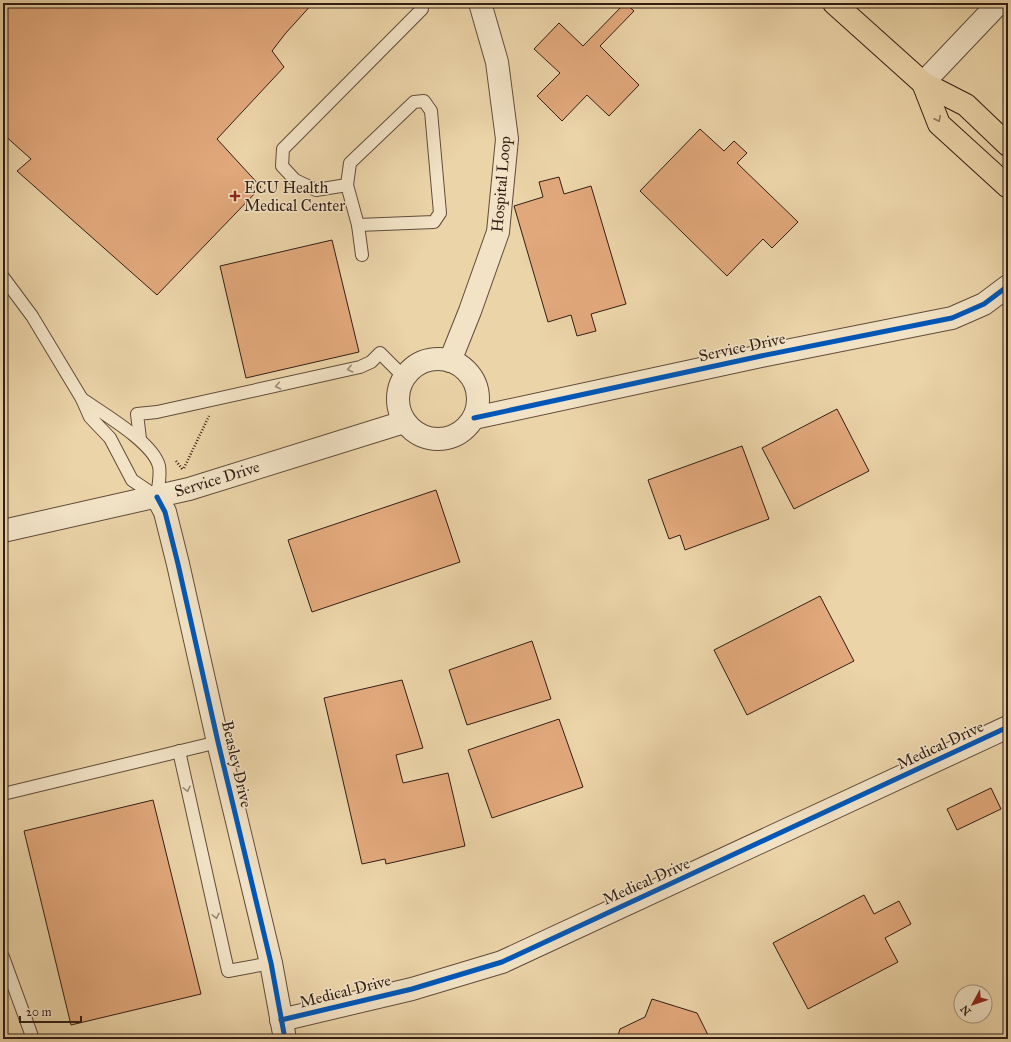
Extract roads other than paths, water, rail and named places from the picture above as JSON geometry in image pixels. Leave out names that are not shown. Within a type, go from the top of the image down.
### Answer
[{"type":"main road","points":[[834,3],[923,83],[966,105],[1008,145]]},
{"type":"main road","points":[[923,83],[939,124],[1008,187]]},
{"type":"street","name":"Hospital Loop","points":[[450,360],[470,311],[498,232],[507,139],[497,62],[480,3]]},
{"type":"street","points":[[923,83],[999,3]]},
{"type":"street","name":"Service Drive","points":[[474,418],[761,356],[952,318],[984,304],[1008,286]]},
{"type":"street","points":[[437,358],[450,360],[461,366],[476,384],[478,407],[474,418],[461,433],[441,440],[423,437],[411,430],[404,422],[397,400],[399,388],[404,377],[413,367],[424,361],[437,358]]},
{"type":"street","name":"Service Drive","points":[[3,531],[189,489],[404,422]]},
{"type":"street","name":"Beasley Drive","points":[[157,497],[165,512],[271,963],[283,1030]]},
{"type":"street","name":"Medical Drive","points":[[283,1030],[502,962],[1008,727]]},
{"type":"lane","points":[[347,185],[316,190],[295,180],[282,166],[283,149],[422,9]]},
{"type":"lane","points":[[358,225],[434,222],[440,213],[431,111],[424,101],[414,102],[350,163],[347,185],[358,225],[362,255]]},
{"type":"lane","points":[[3,277],[32,316],[82,399],[90,417],[110,438],[132,480],[157,497],[159,464],[140,439],[82,399]]},
{"type":"lane","points":[[140,439],[137,414],[164,410],[360,367],[371,362],[380,353],[404,377]]},
{"type":"lane","points":[[3,794],[218,742]]},
{"type":"lane","points":[[179,752],[228,971],[271,963]]},
{"type":"lane","points":[[3,957],[33,1039]]},
{"type":"place","name":"ECU Health Medical Center","points":[[235,196]]}]
